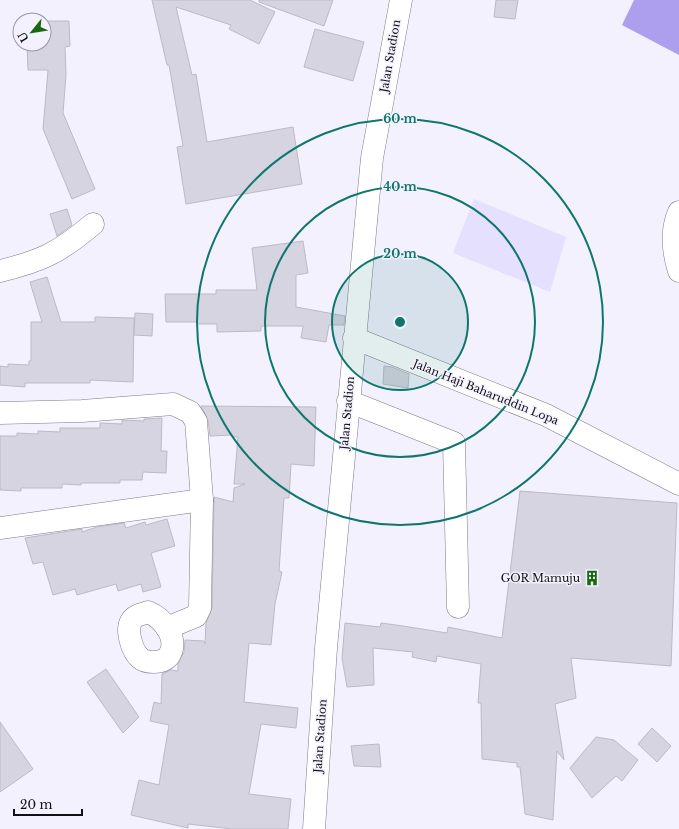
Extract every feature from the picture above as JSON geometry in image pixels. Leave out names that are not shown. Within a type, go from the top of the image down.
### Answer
[{"type":"street","name":"Jalan Stadion","points":[[314,829],[326,648],[372,158],[401,0]]},
{"type":"street","points":[[679,212],[674,224],[675,259],[679,270]]},
{"type":"street","points":[[0,270],[30,264],[55,253],[93,224]]},
{"type":"street","name":"Jalan Haji Baharuddin Lopa","points":[[354,338],[546,415],[679,484]]},
{"type":"street","points":[[348,401],[454,443],[458,608]]},
{"type":"street","points":[[0,413],[82,411],[173,404],[182,406],[190,412],[196,421],[202,500],[200,608],[196,616],[167,628]]},
{"type":"street","points":[[0,528],[202,500]]},
{"type":"shaded area","points":[[634,0],[679,0],[679,55],[622,25]]},
{"type":"shaded area","points":[[474,199],[566,237],[550,292],[453,253]]},
{"type":"building","points":[[152,0],[250,0],[275,12],[259,44],[229,29],[231,25],[176,7],[192,75],[196,74],[207,142],[293,127],[302,184],[186,204],[177,147],[183,146],[169,65],[167,65]]},
{"type":"building","points":[[259,0],[333,0],[324,26],[259,2]]},
{"type":"building","points":[[496,0],[518,0],[515,19],[494,17]]},
{"type":"building","points":[[52,21],[69,21],[70,46],[65,47],[66,75],[63,113],[95,189],[72,199],[43,129],[48,70],[28,70],[27,52],[52,52]]},
{"type":"building","points":[[315,29],[364,42],[353,81],[304,67]]},
{"type":"building","points":[[67,209],[72,225],[57,236],[50,214]]},
{"type":"building","points":[[303,241],[308,273],[296,275],[296,307],[345,316],[344,325],[329,325],[326,342],[301,338],[303,326],[261,326],[261,331],[217,332],[217,324],[197,324],[197,322],[166,322],[165,294],[216,294],[216,290],[257,290],[252,248]]},
{"type":"building","points":[[47,277],[61,322],[95,322],[95,317],[134,318],[133,382],[90,380],[90,383],[25,383],[25,387],[0,385],[0,366],[8,367],[8,364],[29,365],[29,361],[31,361],[31,322],[42,322],[30,282]]},
{"type":"building","points":[[135,313],[153,314],[152,336],[134,335]]},
{"type":"building","points":[[384,366],[392,367],[409,374],[408,388],[383,384]]},
{"type":"building","points":[[201,406],[316,407],[314,466],[291,464],[289,498],[284,498],[279,571],[282,572],[275,604],[271,645],[249,643],[244,702],[298,708],[296,728],[261,724],[249,794],[291,799],[288,829],[232,829],[188,824],[188,828],[131,815],[139,780],[159,785],[169,725],[150,721],[154,702],[161,704],[162,674],[171,670],[178,671],[178,664],[184,652],[185,640],[204,641],[205,644],[206,623],[212,608],[214,497],[233,502],[234,488],[245,484],[234,484],[238,437],[232,437],[232,435],[210,436],[208,420]]},
{"type":"building","points":[[162,418],[161,451],[167,451],[166,473],[143,472],[142,480],[120,480],[120,483],[81,483],[81,485],[62,484],[62,488],[21,488],[21,491],[0,490],[0,436],[17,436],[17,433],[38,434],[38,431],[60,432],[60,428],[100,428],[100,423],[122,424],[122,420],[144,421],[144,419]]},
{"type":"building","name":"GOR Mamuju","points":[[520,491],[677,503],[671,666],[571,658],[576,698],[555,704],[564,760],[557,751],[553,820],[525,814],[520,767],[517,767],[517,763],[482,759],[481,703],[478,703],[481,664],[437,656],[436,662],[412,657],[413,652],[373,648],[374,685],[347,687],[342,658],[345,623],[380,627],[381,623],[447,633],[448,627],[502,638]]},
{"type":"building","points":[[167,519],[175,546],[151,553],[161,587],[143,592],[141,584],[118,591],[116,584],[77,595],[75,589],[53,595],[43,562],[33,564],[25,538],[82,529],[82,532],[97,527],[124,523],[126,528],[145,522],[146,525]]},
{"type":"building","points":[[106,669],[139,717],[123,733],[87,682]]},
{"type":"building","points":[[0,722],[33,769],[0,792]]},
{"type":"building","points":[[652,728],[671,746],[657,762],[638,744]]},
{"type":"building","points":[[596,737],[614,740],[638,760],[622,781],[616,776],[592,798],[570,768]]},
{"type":"building","points":[[379,744],[381,767],[354,766],[351,746]]},
{"type":"place","name":"GOR Mamuju","points":[[592,578]]}]
